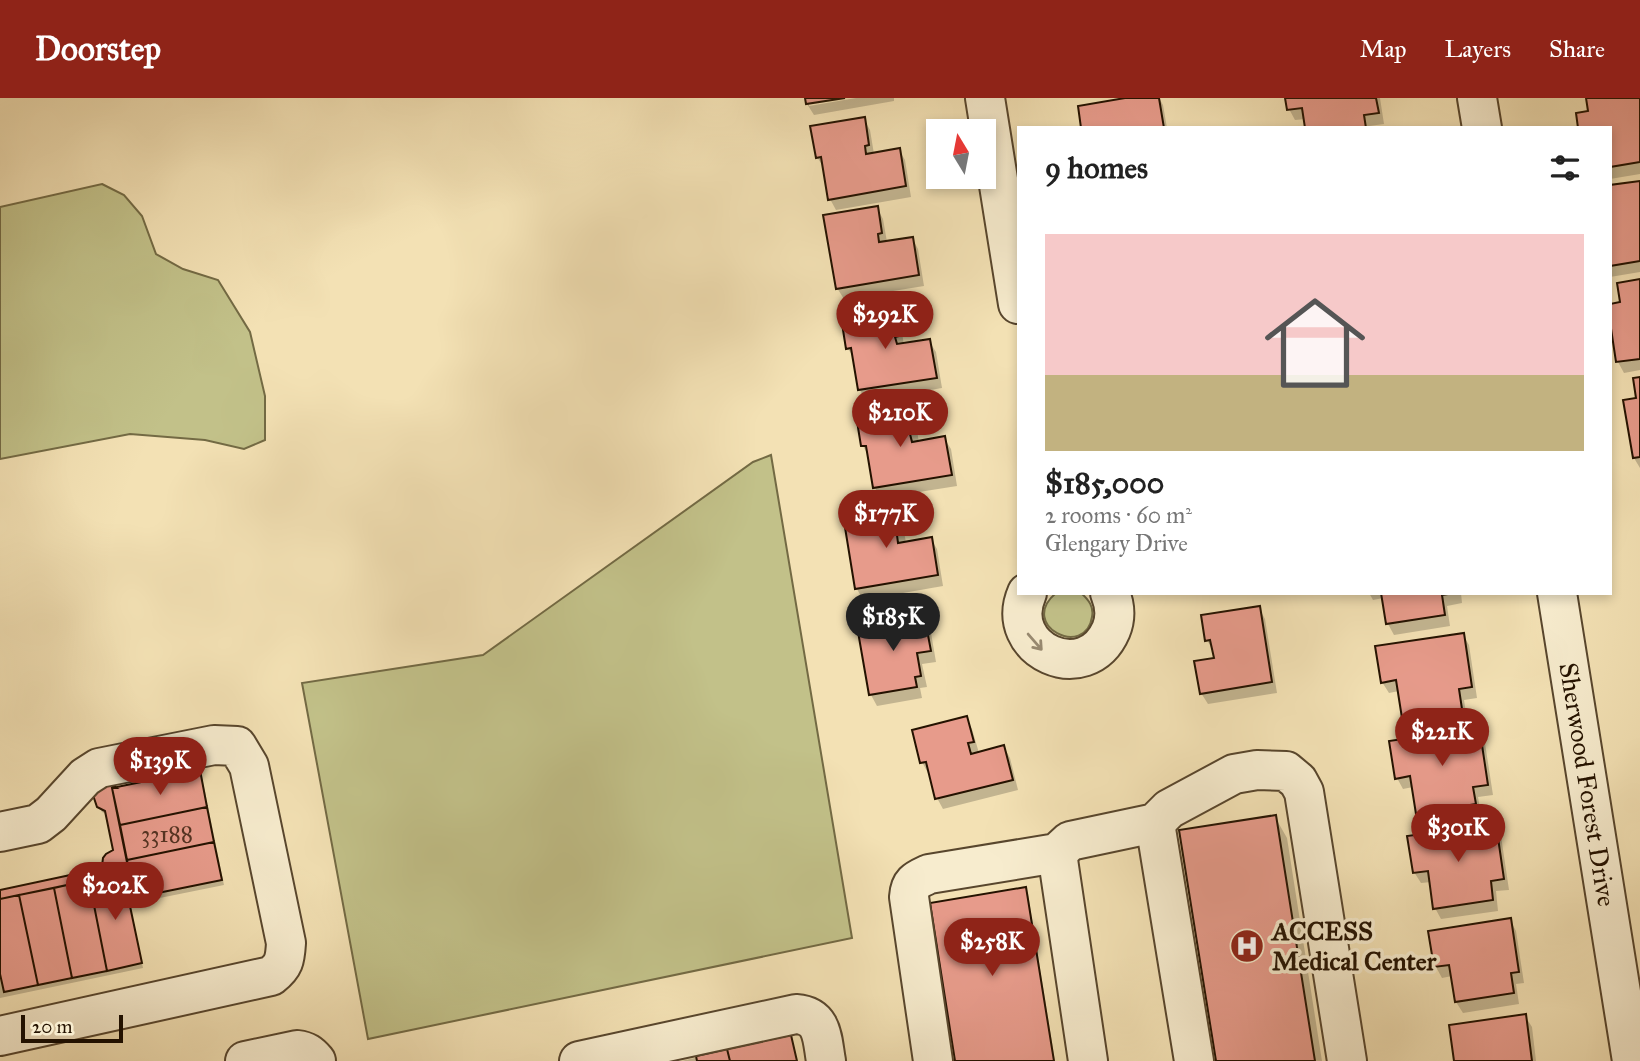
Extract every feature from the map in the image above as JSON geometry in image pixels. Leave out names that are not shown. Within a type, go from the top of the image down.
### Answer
[{"type":"street","points":[[985,98],[1017,298]]},
{"type":"street","points":[[1477,98],[1482,126]]},
{"type":"street","points":[[1026,595],[1022,612],[1024,626],[1031,640],[1052,656],[1068,660],[1096,651],[1107,640],[1115,612],[1111,595]]},
{"type":"street","name":"Sherwood Forest Drive","points":[[1557,595],[1632,1061]]},
{"type":"street","points":[[0,832],[38,824],[51,814],[85,777],[99,768],[214,745],[237,746],[249,766],[286,943],[281,968],[271,976],[0,1036]]},
{"type":"street","points":[[933,1061],[910,906],[910,887],[917,879],[929,874],[1057,853],[1070,841],[1155,823],[1169,809],[1234,774],[1257,770],[1286,771],[1298,781],[1304,792],[1347,1061]]},
{"type":"street","points":[[1155,823],[1194,1061]]},
{"type":"street","points":[[1057,853],[1088,1061]]},
{"type":"street","points":[[579,1061],[796,1014],[807,1015],[820,1029],[826,1061]]},
{"type":"street","points":[[246,1061],[297,1050],[305,1051],[316,1061]]},
{"type":"shaded area","points":[[102,184],[124,195],[142,216],[156,254],[183,269],[218,280],[250,332],[265,396],[265,440],[244,449],[205,440],[130,434],[0,459],[0,207]]},
{"type":"shaded area","points":[[771,455],[852,938],[368,1039],[302,683],[483,655],[753,462]]},
{"type":"shaded area","points":[[1054,595],[1083,595],[1090,604],[1092,617],[1087,629],[1078,636],[1068,637],[1049,626],[1044,617],[1046,605]]},
{"type":"building","points":[[805,98],[845,98],[806,104]]},
{"type":"building","points":[[1125,98],[1159,98],[1164,126],[1081,126],[1078,106]]},
{"type":"building","points":[[1285,98],[1376,98],[1379,113],[1364,115],[1366,126],[1305,126],[1302,108],[1287,110]]},
{"type":"building","points":[[1586,98],[1640,98],[1640,162],[1612,167],[1612,126],[1578,126],[1576,113],[1588,111]]},
{"type":"building","points":[[865,117],[869,145],[865,146],[866,154],[900,148],[906,186],[828,200],[821,157],[816,158],[810,126]]},
{"type":"building","points":[[1640,181],[1640,261],[1612,266],[1612,185]]},
{"type":"building","points":[[878,206],[882,233],[878,234],[879,242],[913,237],[919,275],[836,289],[823,215]]},
{"type":"building","points":[[1640,279],[1640,359],[1616,362],[1612,335],[1612,304],[1620,302],[1617,283]]},
{"type":"building","points":[[895,308],[899,336],[895,337],[897,344],[930,339],[937,378],[858,390],[851,348],[846,349],[841,317]]},
{"type":"building","points":[[1640,377],[1640,457],[1633,458],[1623,400],[1636,398],[1633,378]]},
{"type":"building","points":[[910,406],[915,434],[910,434],[912,442],[945,436],[952,475],[873,488],[866,446],[861,446],[856,415]]},
{"type":"building","points":[[897,506],[902,534],[897,535],[898,543],[932,537],[938,575],[855,589],[843,515]]},
{"type":"building","points":[[1381,595],[1442,595],[1445,615],[1386,624]]},
{"type":"building","points":[[1260,606],[1272,682],[1200,694],[1194,661],[1214,658],[1210,640],[1205,641],[1201,615]]},
{"type":"building","points":[[924,614],[931,651],[917,653],[921,676],[915,677],[917,687],[869,695],[857,626]]},
{"type":"building","points":[[1464,633],[1472,687],[1459,689],[1462,709],[1402,718],[1396,680],[1381,683],[1375,646]]},
{"type":"building","points":[[967,716],[974,742],[968,743],[971,754],[1004,745],[1013,780],[935,799],[926,762],[920,763],[912,730]]},
{"type":"building","points":[[1479,725],[1488,785],[1473,787],[1476,804],[1416,814],[1410,776],[1395,779],[1389,741]]},
{"type":"building","points":[[200,770],[207,807],[120,825],[112,788]]},
{"type":"building","points":[[109,784],[116,788],[112,788],[129,872],[0,899],[0,890],[103,868],[103,858],[113,850],[105,811],[97,807],[93,795],[94,791]]},
{"type":"building","points":[[207,807],[214,842],[127,860],[120,825]]},
{"type":"building","name":"ACCESS Medical Center","points":[[1276,815],[1315,1061],[1216,1061],[1179,830]]},
{"type":"building","points":[[1496,824],[1504,879],[1491,881],[1493,900],[1433,909],[1428,871],[1413,873],[1407,836]]},
{"type":"building","points":[[214,842],[222,880],[128,899],[123,873],[129,872],[127,860]]},
{"type":"building","points":[[123,873],[142,963],[107,971],[89,880]]},
{"type":"building","points":[[89,880],[107,971],[72,978],[54,888]]},
{"type":"building","points":[[1026,887],[1054,1061],[955,1061],[930,903]]},
{"type":"building","points":[[54,888],[72,978],[38,985],[19,895]]},
{"type":"building","points":[[19,895],[38,985],[4,992],[0,974],[0,899]]},
{"type":"building","points":[[1511,918],[1519,972],[1511,973],[1514,993],[1455,1002],[1449,965],[1434,967],[1428,931]]},
{"type":"building","points":[[1526,1014],[1532,1061],[1454,1061],[1449,1025]]},
{"type":"building","points":[[791,1035],[797,1061],[730,1061],[727,1049]]},
{"type":"building","points":[[727,1049],[730,1061],[697,1061],[696,1056]]},
{"type":"place","name":"ACCESS Medical Center","points":[[1247,946]]}]
